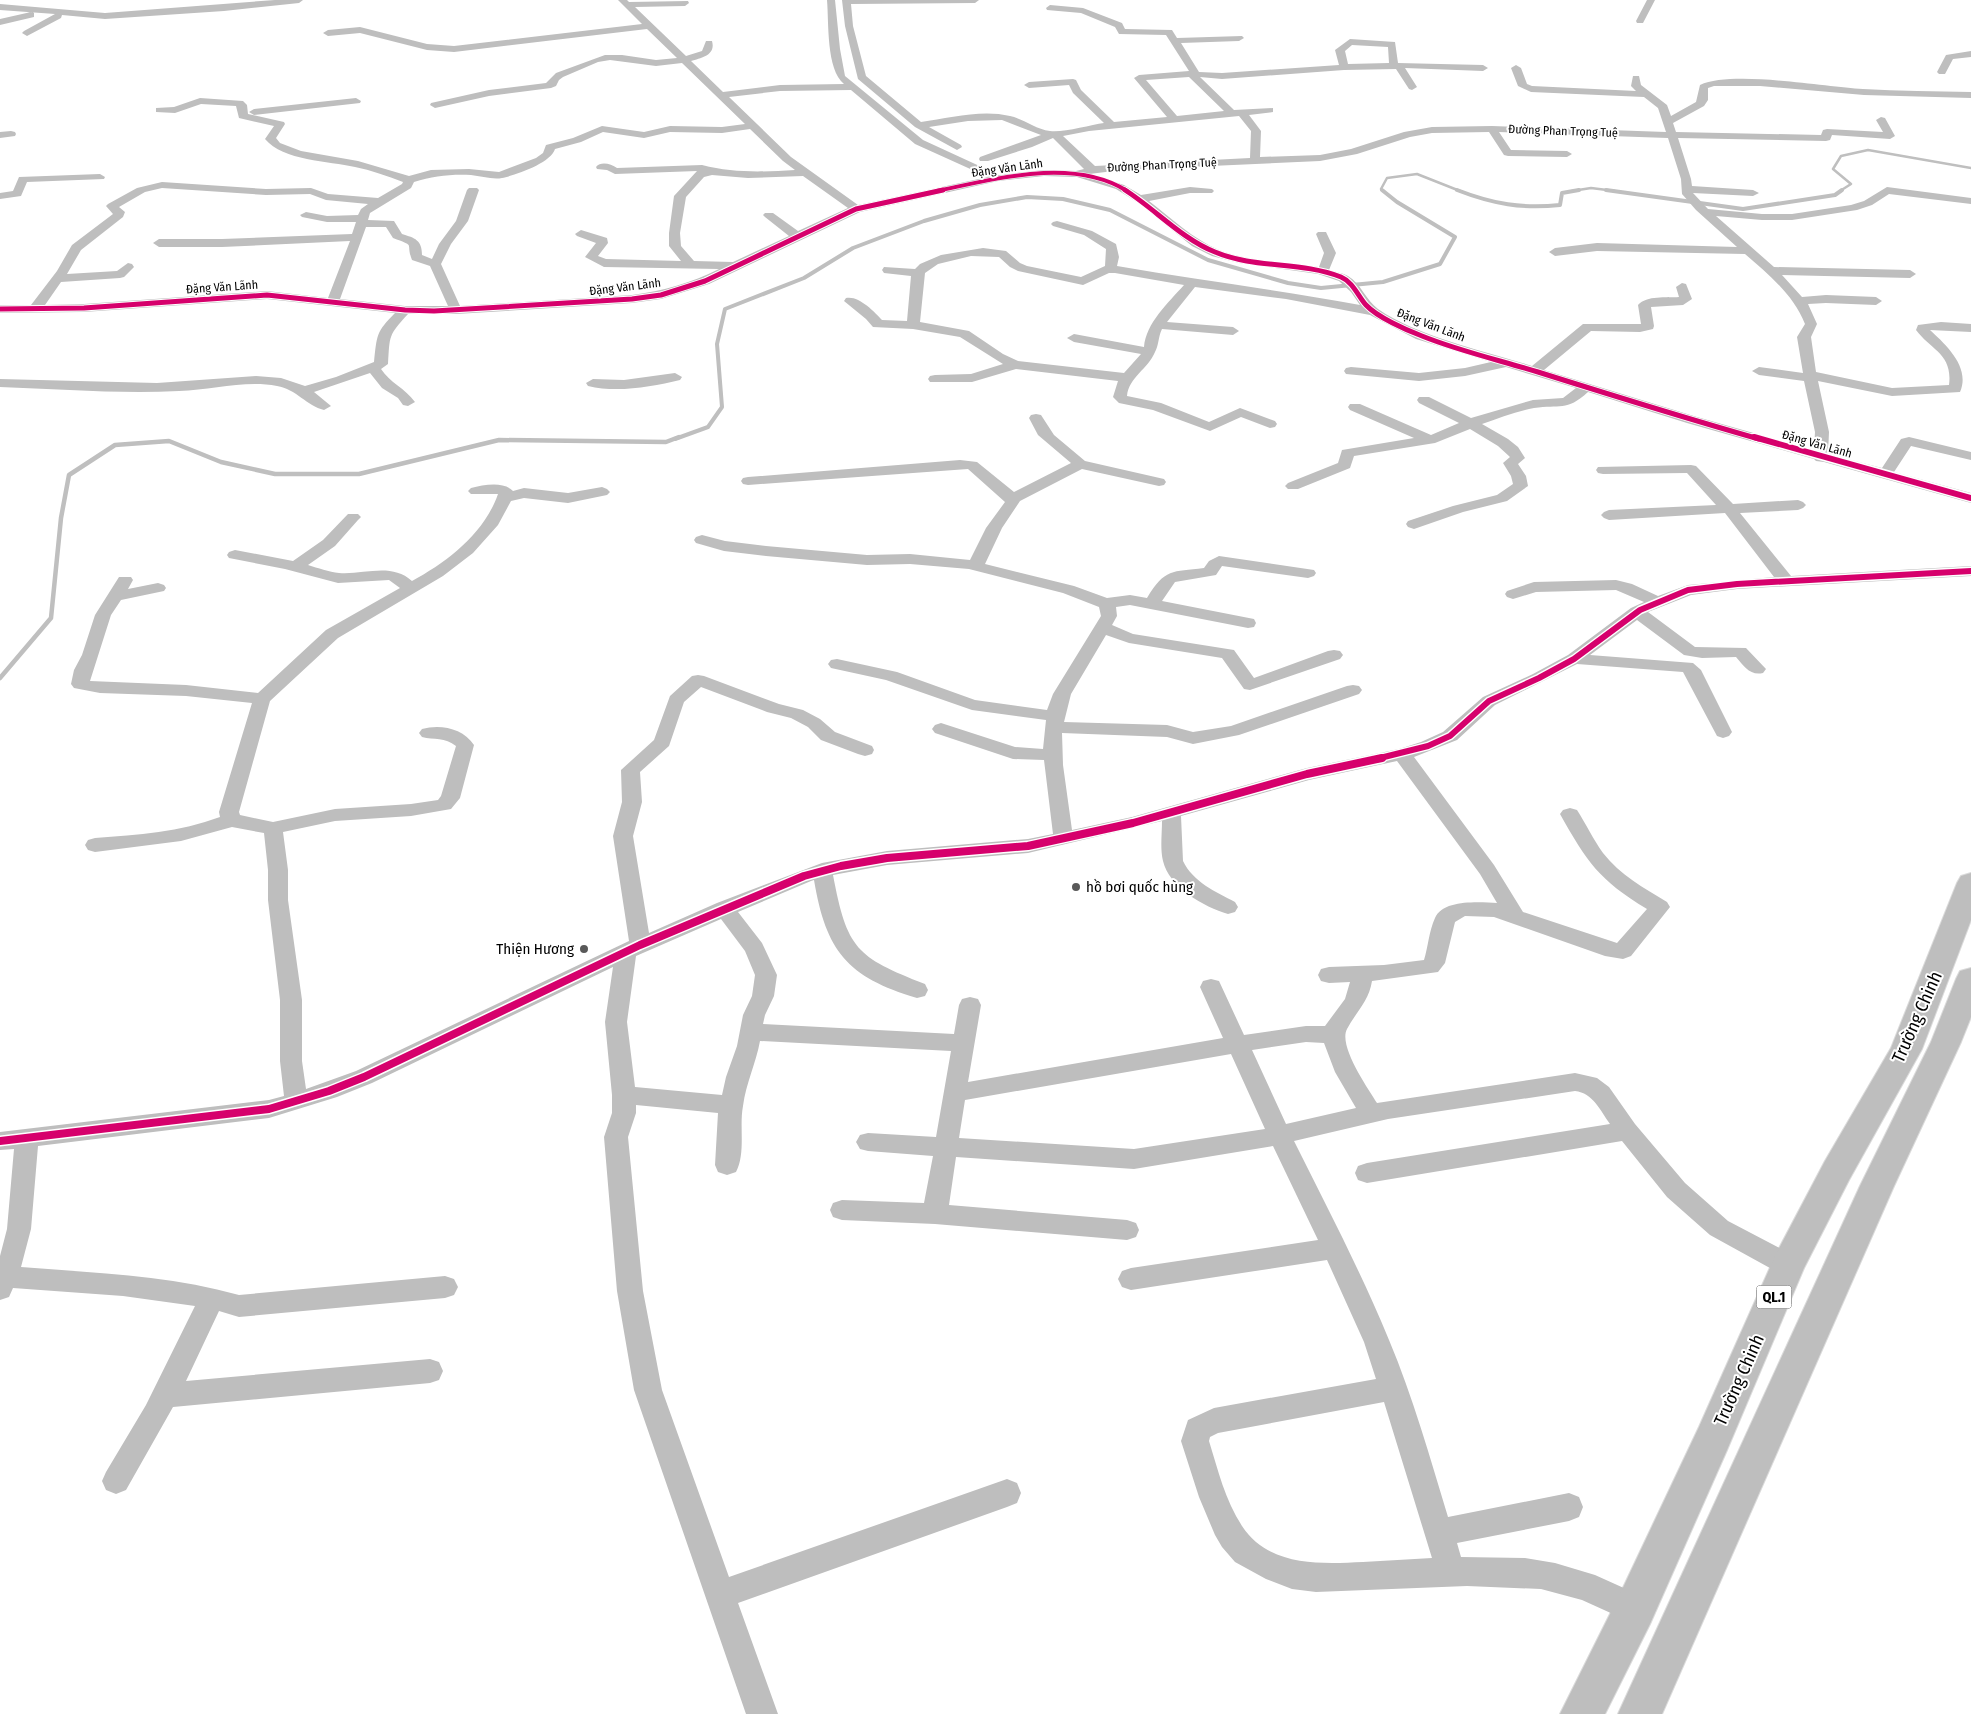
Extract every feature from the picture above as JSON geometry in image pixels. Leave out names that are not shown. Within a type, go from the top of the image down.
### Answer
[{"type":"highway","name":"Trường Chinh","points":[[1582,1714],[1635,1608],[1714,1437],[1788,1265],[1837,1171],[1906,1049],[1971,883]]},
{"type":"highway","points":[[1640,1714],[1877,1186],[1946,1042],[1971,979]]},
{"type":"street","points":[[0,22],[64,8],[108,10],[245,0]]},
{"type":"street","points":[[0,1],[119,15],[224,8],[299,0]]},
{"type":"street","points":[[824,0],[831,0],[831,20],[836,45],[837,66],[843,79],[918,142],[998,178]]},
{"type":"street","points":[[975,0],[846,0],[849,26],[861,77],[919,125],[946,142],[1020,175]]},
{"type":"street","points":[[1082,0],[1080,7],[1084,11]]},
{"type":"street","points":[[1640,21],[1651,0]]},
{"type":"street","points":[[625,3],[686,3]]},
{"type":"street","points":[[625,3],[787,159],[856,209]]},
{"type":"street","points":[[1043,16],[1051,5],[1084,11],[1120,26],[1120,31],[1122,32],[1169,32],[1194,74],[1256,131],[1255,160]]},
{"type":"street","points":[[0,7],[46,12]]},
{"type":"street","points":[[27,33],[64,8]]},
{"type":"street","points":[[1070,20],[1104,20]]},
{"type":"street","points":[[328,33],[360,30],[427,47],[454,49],[650,26]]},
{"type":"street","points":[[1175,41],[1239,38]]},
{"type":"street","points":[[1344,68],[1340,50],[1350,42],[1392,44],[1396,66],[1412,87]]},
{"type":"street","points":[[435,105],[489,93],[548,86],[553,84],[554,79],[560,74],[607,57],[624,57],[657,64],[683,59],[704,54],[708,50],[709,43]]},
{"type":"street","points":[[1942,72],[1949,57],[1971,54]]},
{"type":"street","points":[[1175,120],[1139,78],[1194,74],[1222,76],[1396,66],[1483,68]]},
{"type":"street","points":[[1516,68],[1523,86],[1531,89],[1645,94]]},
{"type":"street","points":[[843,79],[861,77]]},
{"type":"street","points":[[1636,78],[1636,86],[1663,106],[1686,180],[1687,191],[1705,212],[1800,301],[1812,323],[1812,327],[1804,337],[1822,432],[1821,458]]},
{"type":"street","points":[[1817,78],[1824,88]]},
{"type":"street","points":[[1030,85],[1073,82],[1076,90],[1111,125]]},
{"type":"street","points":[[1669,121],[1700,104],[1703,100],[1703,87],[1707,84],[1760,83],[1971,95]]},
{"type":"street","points":[[722,96],[780,88],[853,88]]},
{"type":"street","points":[[160,110],[175,110],[200,101],[219,101],[242,105],[242,114]]},
{"type":"street","points":[[242,114],[288,104],[356,101]]},
{"type":"street","points":[[977,155],[1028,145],[1053,134],[1111,125],[1269,110]]},
{"type":"street","points":[[242,114],[247,118],[280,124],[270,139],[278,145],[294,151],[358,164],[409,180],[440,173],[469,172],[500,175],[546,156],[550,147],[577,140],[602,129]]},
{"type":"street","points":[[919,125],[954,120],[1002,117],[1011,119],[1026,127],[1053,134],[1092,170]]},
{"type":"street","name":"Đường Phan Trọng Tuệ","points":[[1078,174],[1092,170],[1255,160],[1298,160],[1336,156],[1425,130],[1492,129],[1819,138],[1826,138],[1827,132],[1832,132],[1890,136],[1881,120]]},
{"type":"street","points":[[575,127],[644,135],[670,129],[722,130],[753,126]]},
{"type":"street","points":[[1492,129],[1508,152],[1568,154]]},
{"type":"street","points":[[527,165],[546,171]]},
{"type":"street","points":[[601,167],[611,168],[615,171],[702,168],[710,172]]},
{"type":"street","points":[[691,266],[675,246],[676,222],[681,205],[680,196],[700,174],[710,172],[764,175],[807,172]]},
{"type":"street","name":"Đặng Văn Lãnh","points":[[0,309],[84,308],[255,295],[288,296],[405,310],[456,310],[640,299],[690,287],[856,209],[998,178],[1044,173],[1078,174],[1120,186],[1140,199],[1196,243],[1216,253],[1239,259],[1322,272],[1342,278],[1356,290],[1365,304],[1374,312],[1421,336],[1505,364],[1821,458],[1971,498]]},
{"type":"street","points":[[0,196],[17,194],[23,179],[100,177]]},
{"type":"street","points":[[333,301],[365,212],[407,186],[409,180]]},
{"type":"street","points":[[34,310],[57,279],[76,248],[119,215],[119,212],[112,206],[148,188],[162,185],[266,192],[311,191],[326,197],[381,202]]},
{"type":"street","points":[[435,264],[444,244],[462,221],[473,190]]},
{"type":"street","points":[[1140,199],[1190,190],[1208,191]]},
{"type":"street","points":[[1705,212],[1762,217],[1792,217],[1853,208],[1868,203],[1887,190],[1971,201]]},
{"type":"street","points":[[1687,191],[1753,193]]},
{"type":"street","points":[[306,215],[327,219],[390,223],[397,236],[412,241],[416,245],[416,257],[435,264],[456,310]]},
{"type":"street","points":[[768,215],[797,236]]},
{"type":"street","points":[[1057,224],[1088,233],[1112,247],[1111,268]]},
{"type":"street","points":[[581,234],[603,240],[600,248],[591,257],[598,262],[629,265],[736,266]]},
{"type":"street","points":[[1322,234],[1331,254],[1330,260],[1322,272]]},
{"type":"street","points":[[159,243],[222,244],[258,240],[357,237]]},
{"type":"street","points":[[1555,252],[1597,248],[1749,252]]},
{"type":"street","points":[[913,325],[919,273],[926,265],[959,250],[1004,254],[1017,267],[1084,282],[1111,268],[1192,283],[1286,295],[1374,312]]},
{"type":"street","points":[[57,279],[120,274],[128,267]]},
{"type":"street","points":[[888,270],[919,273]]},
{"type":"street","points":[[1770,271],[1910,274]]},
{"type":"street","points":[[1192,283],[1152,336],[1149,352],[1128,378],[1119,393],[1120,397],[1124,400],[1156,406],[1210,427],[1240,412],[1270,424]]},
{"type":"street","points":[[1533,372],[1575,339],[1584,329],[1600,326],[1631,328],[1648,326],[1644,306],[1650,302],[1683,301],[1686,299],[1682,287]]},
{"type":"street","points":[[1800,301],[1826,299],[1876,301]]},
{"type":"street","points":[[850,301],[878,324],[913,325],[964,334],[998,357],[1015,364],[1128,378]]},
{"type":"street","points":[[304,391],[341,380],[373,367],[382,361],[382,337],[405,310]]},
{"type":"street","points":[[1159,325],[1233,331]]},
{"type":"street","points":[[1759,371],[1810,376],[1892,392],[1913,392],[1931,388],[1951,390],[1955,389],[1957,385],[1953,361],[1948,351],[1922,330],[1929,326],[1939,325],[1971,328]]},
{"type":"street","points":[[1074,338],[1149,352]]},
{"type":"street","points":[[935,379],[972,378],[1015,364]]},
{"type":"street","points":[[1351,371],[1419,377],[1465,372],[1505,364]]},
{"type":"street","points":[[373,367],[379,377],[391,389],[400,393],[408,402]]},
{"type":"street","points":[[1,376],[166,387],[258,380],[280,382],[304,391],[324,406]]},
{"type":"street","points":[[593,383],[606,386],[675,377]]},
{"type":"street","points":[[1294,486],[1345,465],[1347,453],[1430,440],[1468,424],[1533,404],[1571,400],[1584,388]]},
{"type":"street","points":[[1414,524],[1458,509],[1502,498],[1520,486],[1519,475],[1510,463],[1518,458],[1517,455],[1501,441],[1424,400]]},
{"type":"street","points":[[1355,407],[1430,440]]},
{"type":"street","points":[[1036,418],[1045,436],[1074,457],[1080,464],[1159,482]]},
{"type":"street","points":[[1885,475],[1906,442],[1909,441],[1971,456]]},
{"type":"street","points":[[748,481],[968,464],[1013,499]]},
{"type":"street","points":[[976,565],[994,528],[1013,502],[1013,499],[1080,464]]},
{"type":"street","points":[[1603,470],[1691,469],[1730,510],[1786,581]]},
{"type":"street","points":[[231,820],[228,812],[262,699],[332,634],[423,582],[472,545],[490,528],[505,498],[506,492],[498,489],[476,492]]},
{"type":"street","points":[[505,498],[524,493],[568,498],[602,492]]},
{"type":"street","points":[[1609,515],[1798,505]]},
{"type":"street","points":[[296,566],[329,543],[353,517]]},
{"type":"street","points":[[702,540],[724,546],[775,552],[867,560],[910,559],[976,565],[980,570],[1068,588],[1105,603],[1130,600],[1153,603],[1248,623]]},
{"type":"street","points":[[235,555],[296,566],[338,578],[390,575],[408,584],[408,589]]},
{"type":"street","points":[[1153,603],[1168,580],[1174,577],[1201,575],[1210,572],[1215,564],[1219,562],[1308,573]]},
{"type":"street","points":[[0,1141],[269,1110],[296,1102],[364,1077],[633,948],[724,908],[822,870],[887,858],[1007,849],[1064,839],[1171,813],[1307,774],[1402,754],[1428,746],[1450,736],[1489,701],[1539,678],[1574,659],[1637,612],[1657,602],[1700,588],[1786,581],[1971,571]]},
{"type":"street","points":[[125,580],[103,616],[92,655],[83,670],[80,684],[94,688],[191,690],[262,699]]},
{"type":"street","points":[[1513,594],[1534,587],[1616,585],[1626,587],[1657,602]]},
{"type":"street","points":[[115,596],[158,588]]},
{"type":"street","points":[[1064,839],[1056,798],[1054,722],[1056,705],[1109,616],[1108,606],[1105,603]]},
{"type":"street","points":[[1637,612],[1688,659],[1723,732]]},
{"type":"street","points":[[1102,627],[1130,638],[1228,654],[1250,685],[1334,655]]},
{"type":"street","points":[[1574,659],[1688,659],[1702,653],[1740,652],[1757,669]]},
{"type":"street","points":[[837,664],[891,676],[972,705],[1054,722],[1167,731],[1193,738],[1242,728],[1353,690]]},
{"type":"street","points":[[762,1714],[648,1390],[630,1291],[618,1174],[616,1132],[624,1113],[624,1095],[616,1022],[633,948],[636,909],[623,836],[633,792],[629,774],[633,766],[662,742],[673,707],[682,692],[698,680],[773,708],[797,714],[814,723],[828,736],[865,750]]},
{"type":"street","points":[[941,729],[1013,753],[1054,755]]},
{"type":"street","points":[[95,845],[175,836],[213,827],[231,820],[273,828],[335,816],[411,810],[444,805],[450,798],[465,745],[459,737],[447,733],[428,733]]},
{"type":"street","points":[[1402,754],[1487,870],[1515,916]]},
{"type":"street","points":[[1171,813],[1175,868],[1194,888],[1228,908]]},
{"type":"street","points":[[1329,975],[1362,974],[1430,967],[1434,963],[1445,918],[1452,913],[1465,909],[1488,909],[1515,916],[1619,952],[1623,951],[1660,907],[1619,881],[1607,871],[1592,852],[1570,814]]},
{"type":"street","points":[[273,828],[278,870],[278,900],[291,1000],[291,1061],[296,1102]]},
{"type":"street","points":[[822,870],[834,927],[846,950],[875,973],[917,990]]},
{"type":"street","points":[[724,908],[754,948],[766,975],[763,996],[754,1015],[728,1119],[730,1151],[727,1165]]},
{"type":"street","points":[[1362,974],[1358,997],[1335,1029],[1333,1035],[1336,1051],[1371,1114]]},
{"type":"street","points":[[1211,987],[1377,1342],[1407,1429],[1451,1573]]},
{"type":"street","points":[[935,1214],[970,1005]]},
{"type":"street","points":[[750,1032],[963,1043]]},
{"type":"street","points":[[955,1093],[1238,1044],[1306,1034],[1333,1035]]},
{"type":"street","points":[[868,1142],[1134,1160],[1279,1134],[1371,1114],[1575,1082],[1589,1084],[1601,1093],[1627,1131],[1676,1190],[1719,1228],[1788,1265]]},
{"type":"street","points":[[624,1095],[731,1105]]},
{"type":"street","points":[[1367,1173],[1627,1131]]},
{"type":"street","points":[[27,1138],[19,1229],[2,1282],[143,1288],[212,1298],[239,1306],[445,1287]]},
{"type":"street","points":[[842,1210],[935,1214],[1127,1230]]},
{"type":"street","points":[[1131,1279],[1334,1248]]},
{"type":"street","points":[[116,1481],[166,1395],[212,1298]]},
{"type":"street","points":[[166,1395],[430,1371]]},
{"type":"street","points":[[1392,1388],[1214,1421],[1198,1428],[1195,1441],[1220,1516],[1241,1548],[1265,1563],[1297,1576],[1343,1577],[1451,1573],[1525,1573],[1561,1577],[1587,1585],[1635,1608]]},
{"type":"street","points":[[719,1595],[1007,1493]]},
{"type":"street","points":[[1438,1533],[1569,1507]]},
{"type":"waterway","points":[[1840,191],[1851,184],[1833,169],[1841,156],[1868,150],[1971,168]]},
{"type":"waterway","points":[[1384,191],[1381,189],[1387,178],[1417,174],[1460,191]]},
{"type":"waterway","points":[[1572,191],[1591,188],[1615,191]]},
{"type":"waterway","points":[[675,439],[708,427],[722,407],[717,344],[725,309],[804,278],[853,248],[924,221],[980,205],[1027,197],[1063,199],[1110,210],[1208,260],[1288,283],[1321,288],[1383,282],[1440,264],[1455,237],[1397,202],[1382,190]]},
{"type":"waterway","points":[[1457,190],[1483,199],[1520,206],[1560,205],[1562,193],[1579,190]]},
{"type":"waterway","points":[[1606,190],[1743,209],[1835,195],[1842,190]]},
{"type":"waterway","points":[[0,678],[51,618],[61,518],[69,475],[115,445],[169,441],[221,462],[275,474],[359,474],[499,440],[666,442],[679,437]]},
{"type":"cycle path","points":[[0,309],[84,308],[267,295],[405,310],[434,311],[632,299],[661,295],[705,281],[856,209],[998,178],[1044,173],[1078,174],[1120,187],[1144,202],[1196,243],[1216,253],[1239,259],[1319,271],[1343,278],[1356,290],[1365,304],[1374,312],[1421,336],[1692,420],[1971,498]]},
{"type":"cycle path","points":[[0,1141],[269,1109],[329,1091],[364,1077],[640,945],[804,876],[841,866],[887,858],[1028,846],[1133,823],[1307,774],[1402,754],[1428,746],[1450,736],[1489,701],[1539,678],[1574,659],[1640,610],[1688,590],[1737,584],[1971,571]]},
{"type":"place","name":"hồ bơi quốc hùng","points":[[1076,887]]},
{"type":"place","name":"Thiện Hương","points":[[584,949]]}]
